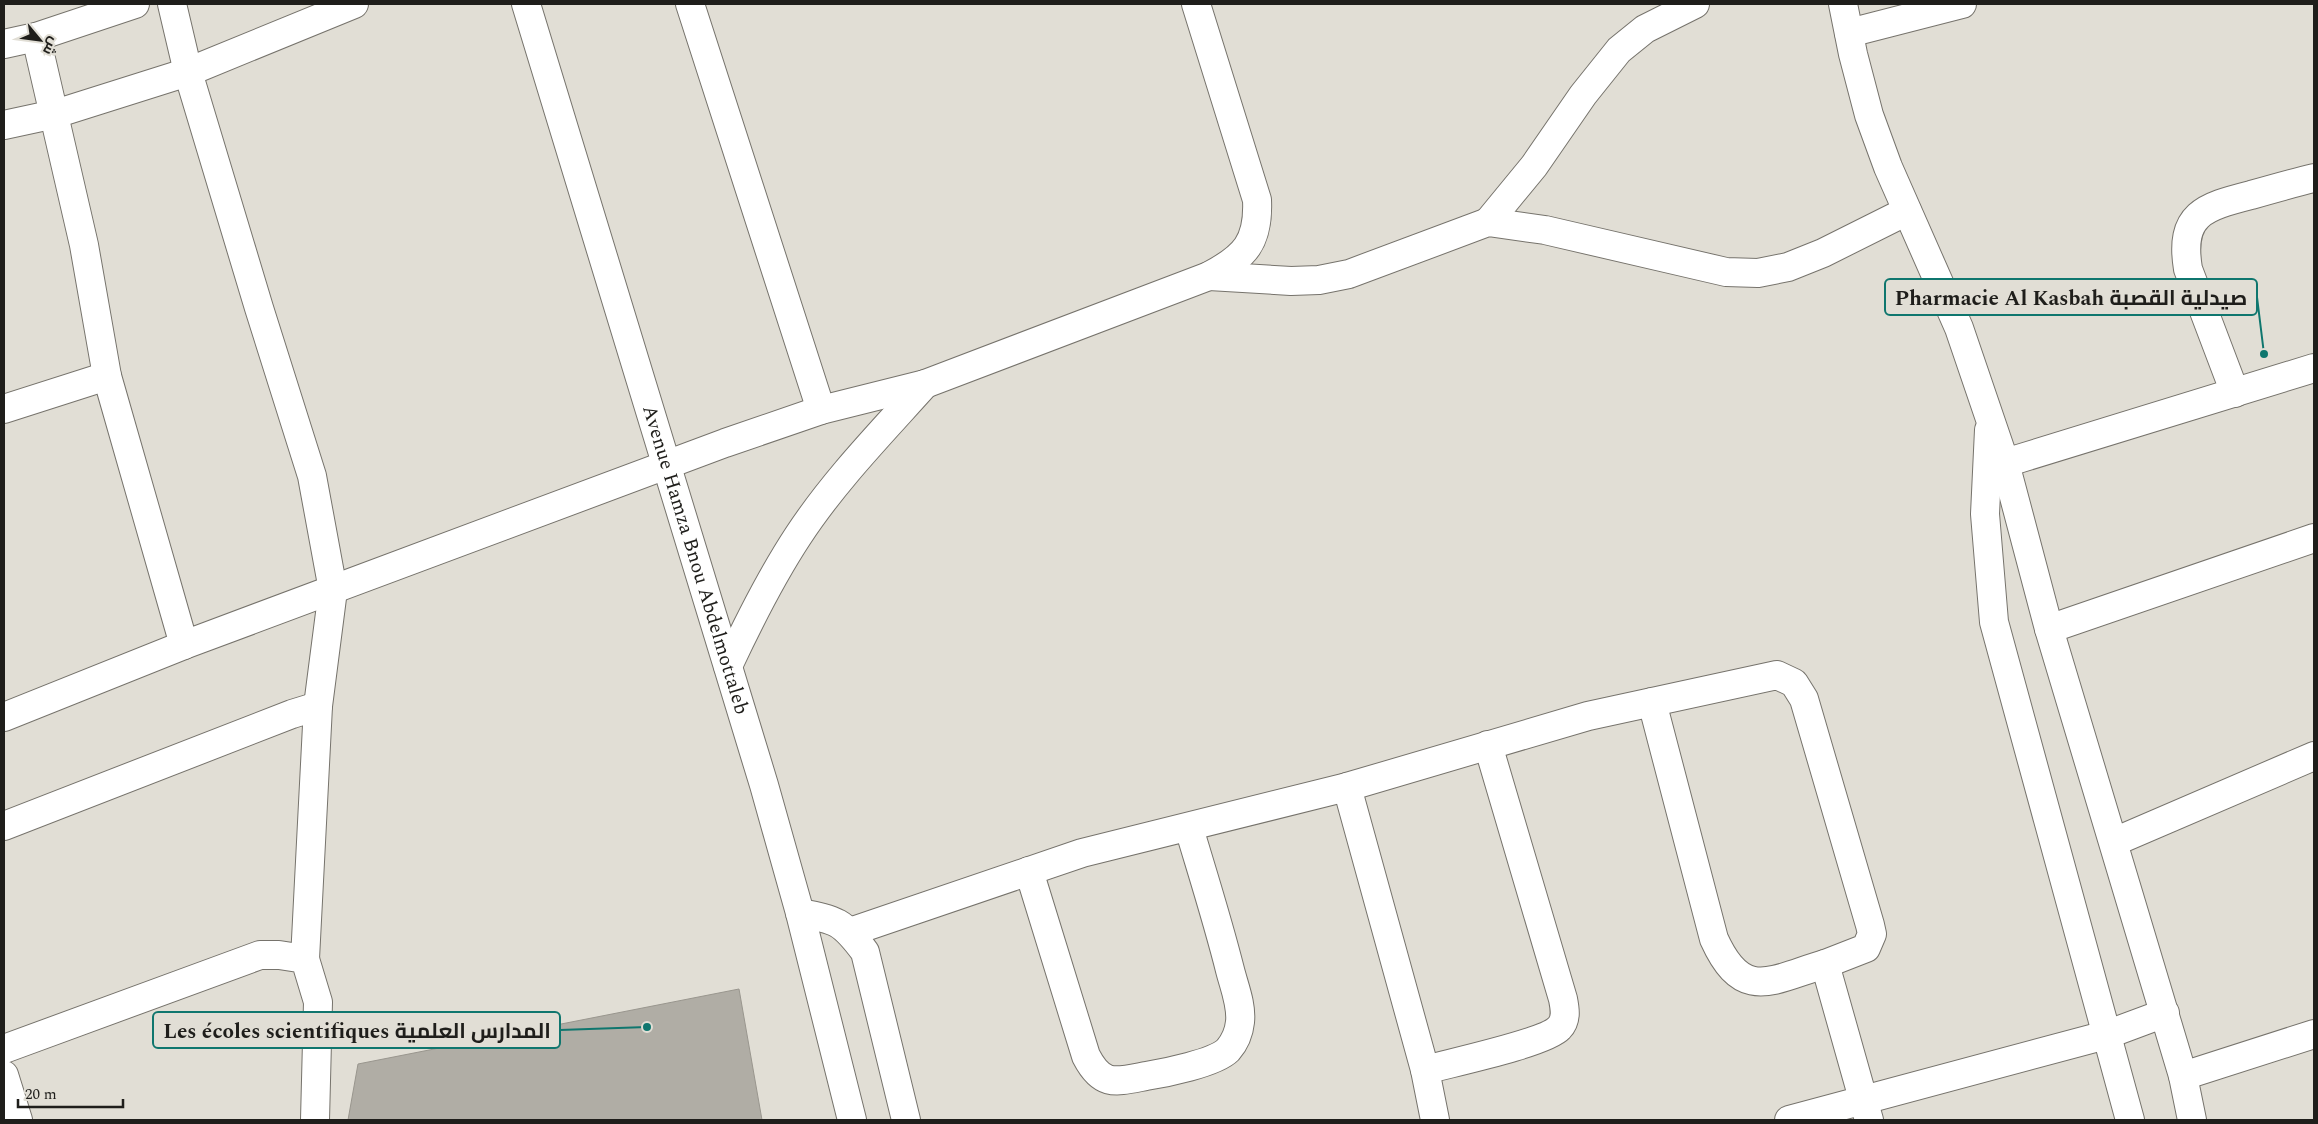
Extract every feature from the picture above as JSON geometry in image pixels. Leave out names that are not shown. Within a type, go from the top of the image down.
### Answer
[{"type":"street","points":[[4,44],[36,37],[135,4]]},
{"type":"street","points":[[172,4],[188,72],[258,308],[312,476],[333,590],[318,706],[305,959],[318,1002],[315,1120]]},
{"type":"street","points":[[4,125],[55,114],[188,72],[354,4]]},
{"type":"street","name":"Avenue Hamza Bnou Abdelmottaleb","points":[[526,4],[728,666],[800,913],[852,1120]]},
{"type":"street","points":[[690,4],[821,410]]},
{"type":"street","points":[[4,715],[184,645],[725,443],[821,410],[925,384],[1209,276],[1231,264],[1248,249],[1254,236],[1258,218],[1257,200],[1196,4]]},
{"type":"street","points":[[1488,222],[1534,166],[1583,95],[1619,50],[1645,29],[1695,4]]},
{"type":"street","points":[[1843,4],[1848,33],[1869,115],[1888,167],[1959,328],[1989,422],[2005,462],[2049,630],[2165,1013],[2183,1076],[2192,1120]]},
{"type":"street","points":[[1848,33],[1962,4]]},
{"type":"street","points":[[36,37],[84,245],[107,376],[184,645]]},
{"type":"street","points":[[2234,393],[2188,270],[2184,249],[2186,236],[2202,212],[2222,202],[2314,178]]},
{"type":"street","points":[[1209,276],[1292,282],[1319,280],[1349,274],[1488,222],[1545,230],[1726,272],[1758,273],[1788,267],[1907,211]]},
{"type":"street","points":[[2005,462],[2314,368]]},
{"type":"street","points":[[4,409],[107,376]]},
{"type":"street","points":[[728,666],[752,614],[799,534],[842,478],[925,384]]},
{"type":"street","points":[[1989,422],[1985,514],[1994,622],[2130,1120]]},
{"type":"street","points":[[2049,630],[2314,538]]},
{"type":"street","points":[[850,932],[1082,853],[1189,828],[1348,787],[1588,716],[1652,702],[1776,676],[1794,683],[1800,689],[1863,896],[1872,934],[1866,948],[1825,964],[1756,982],[1739,976],[1723,958],[1714,940],[1652,702]]},
{"type":"street","points":[[4,826],[285,716],[318,706]]},
{"type":"street","points":[[1425,1070],[1541,1038],[1560,1027],[1564,1020],[1563,999],[1488,745]]},
{"type":"street","points":[[2114,842],[2314,756]]},
{"type":"street","points":[[1348,787],[1425,1070],[1435,1120]]},
{"type":"street","points":[[1028,871],[1086,1056],[1092,1067],[1099,1076],[1117,1082],[1176,1071],[1227,1051],[1235,1040],[1240,1022],[1238,1001],[1224,946],[1189,828]]},
{"type":"street","points":[[800,913],[837,922],[850,932],[865,952],[906,1120]]},
{"type":"street","points":[[4,1049],[260,955],[279,955],[305,959]]},
{"type":"street","points":[[1825,964],[1867,1111]]},
{"type":"street","points":[[1788,1120],[1867,1111],[2106,1035],[2165,1013]]},
{"type":"street","points":[[2183,1076],[2314,1034]]},
{"type":"street","points":[[4,1075],[18,1120]]},
{"type":"building","points":[[739,989],[762,1120],[348,1120],[358,1064]]},
{"type":"place","name":"Pharmacie Al Kasbah صيدلية القصبة","points":[[2264,354]]},
{"type":"place","name":"Les écoles scientifiques المدارس العلمية","points":[[647,1027]]}]
